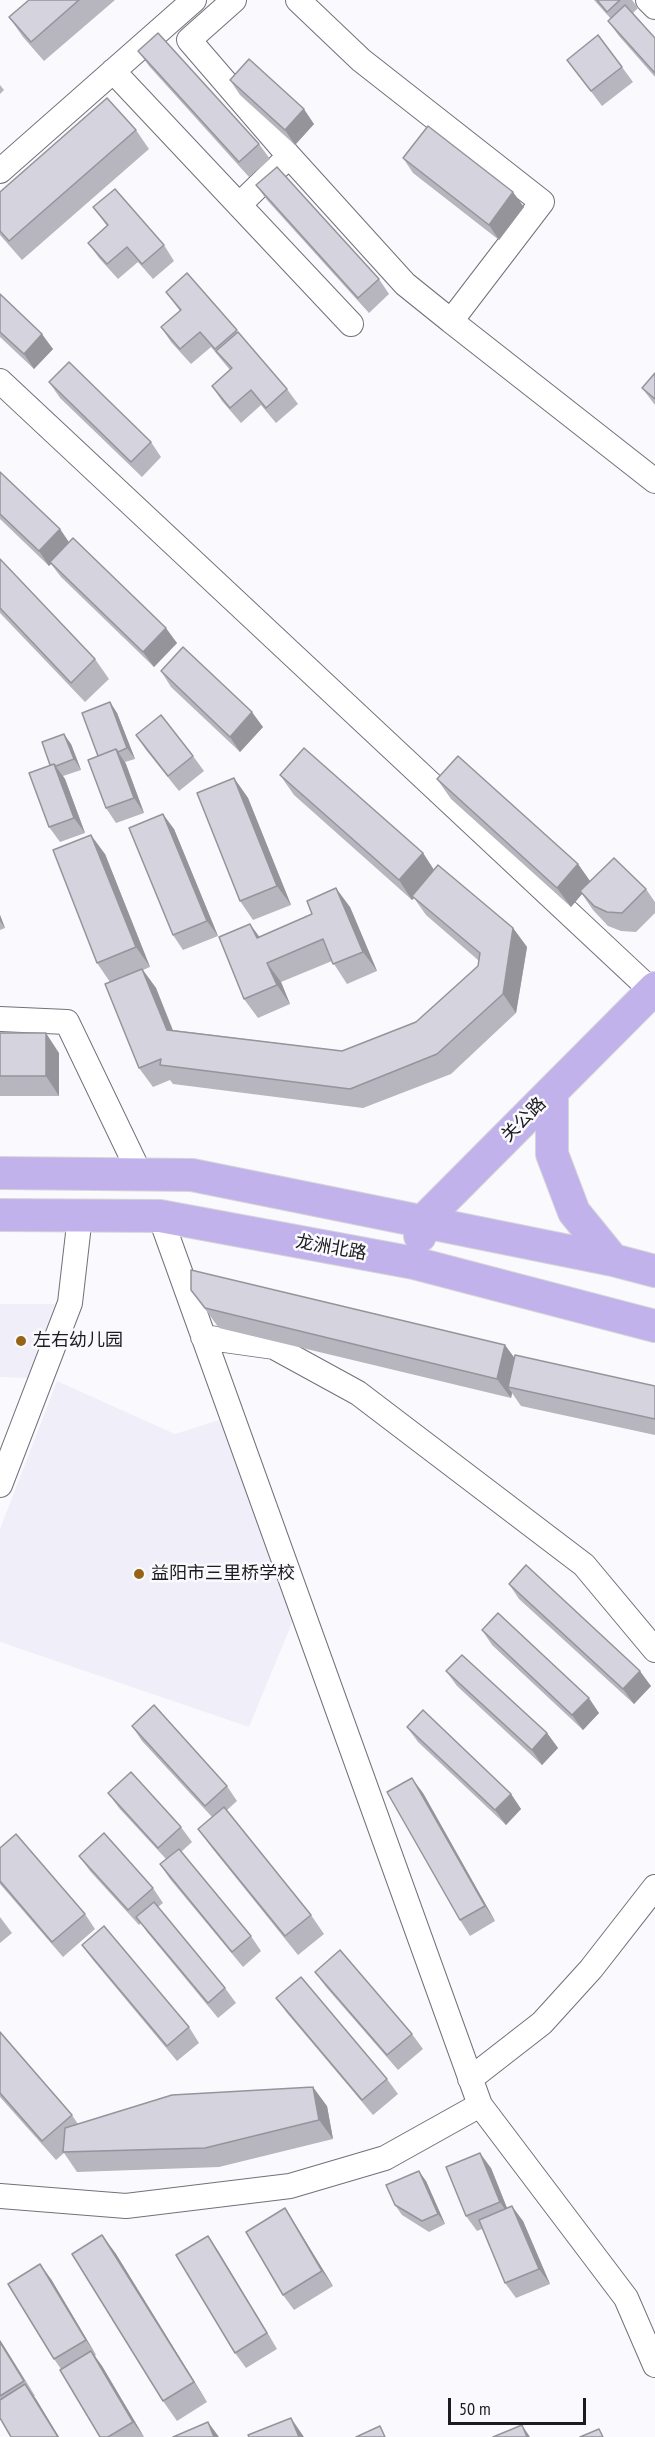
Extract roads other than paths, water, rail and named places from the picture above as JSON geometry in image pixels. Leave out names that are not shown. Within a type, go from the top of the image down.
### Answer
[{"type":"main road","name":"关公路","points":[[423,1221],[654,990]]},
{"type":"main road","points":[[552,1092],[552,1154],[574,1212],[613,1260]]},
{"type":"main road","points":[[0,1173],[192,1175],[613,1260],[655,1271]]},
{"type":"main road","name":"龙洲北路","points":[[0,1215],[160,1216],[414,1263],[655,1326]]},
{"type":"main road","points":[[414,1263],[423,1221]]},
{"type":"street","points":[[0,171],[194,0]]},
{"type":"street","points":[[234,0],[189,39],[289,156],[405,284],[655,481]]},
{"type":"street","points":[[298,0],[361,60],[542,202],[451,321]]},
{"type":"street","points":[[648,0],[655,7]]},
{"type":"street","points":[[113,71],[351,324]]},
{"type":"street","points":[[239,205],[289,156]]},
{"type":"street","points":[[0,381],[654,990]]},
{"type":"street","points":[[0,1019],[66,1022],[140,1174]]},
{"type":"street","points":[[0,1485],[70,1303],[80,1216]]},
{"type":"street","points":[[160,1216],[480,2105],[626,2298],[655,2365]]},
{"type":"street","points":[[203,1337],[274,1347],[358,1393],[584,1565],[655,1650]]},
{"type":"street","points":[[470,2079],[542,2023],[591,1969],[655,1887]]},
{"type":"street","points":[[0,2196],[126,2206],[290,2186],[384,2158],[480,2105]]},
{"type":"place","name":"左右幼儿园","points":[[21,1341]]},
{"type":"place","name":"益阳市三里桥学校","points":[[139,1574]]}]
